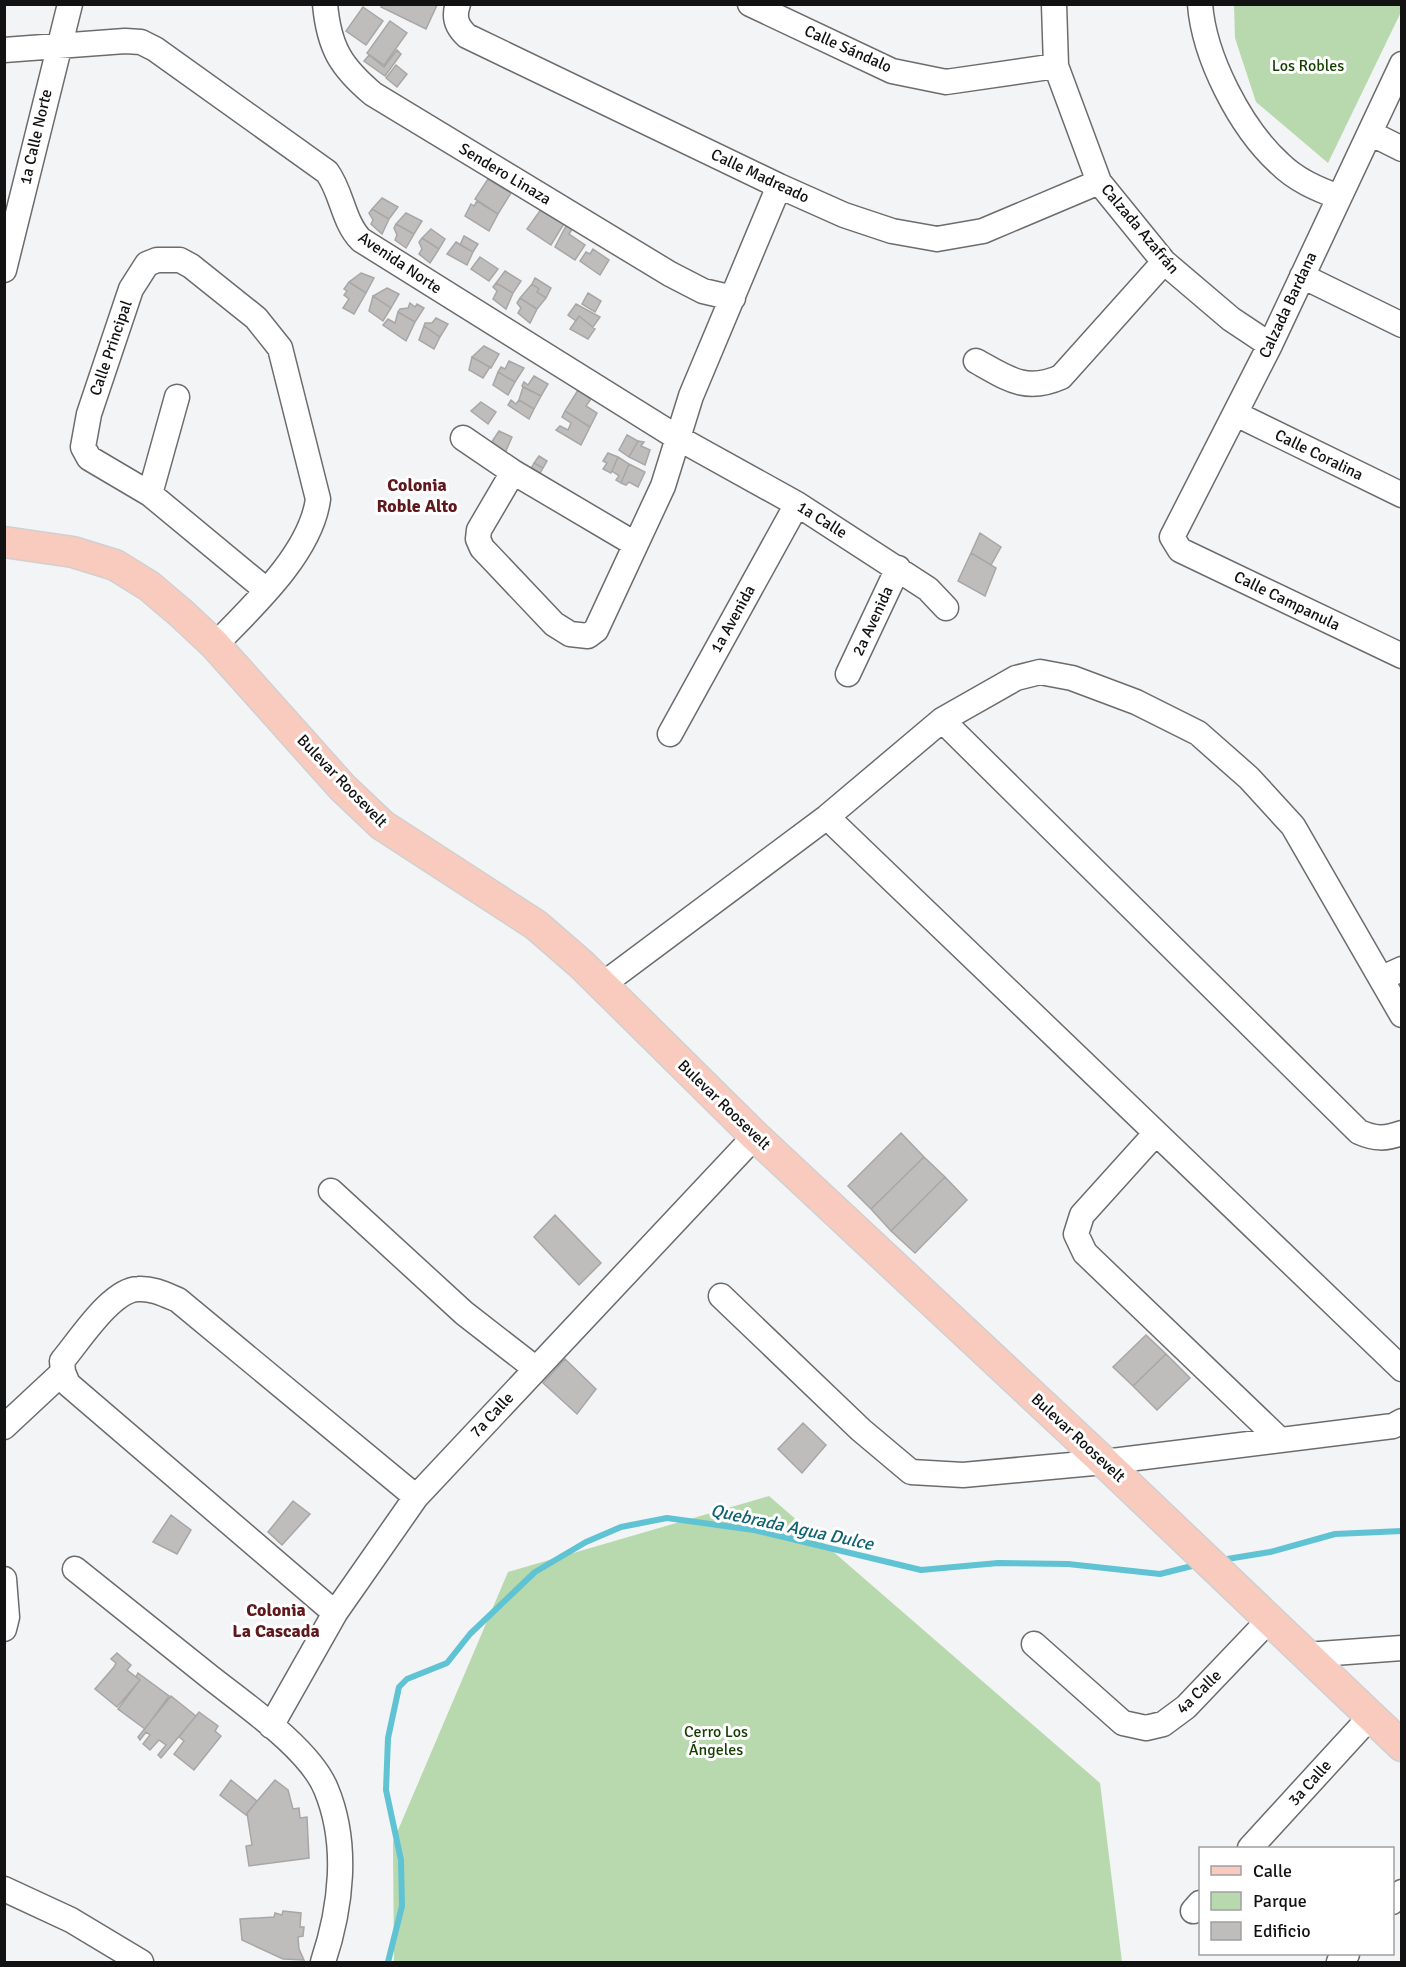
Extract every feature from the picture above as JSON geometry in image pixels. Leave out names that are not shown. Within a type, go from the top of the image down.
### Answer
[{"type":"main road","name":"Bulevar Roosevelt","points":[[4,542],[73,552],[115,565],[149,586],[215,645],[342,787],[382,825],[536,925],[602,985],[755,1136],[1104,1462],[1401,1746]]},
{"type":"street","name":"1a Calle Norte","points":[[4,270],[58,44],[70,4]]},
{"type":"street","name":"Sendero Linaza","points":[[325,4],[334,50],[348,74],[373,94],[670,274],[711,294],[733,298]]},
{"type":"street","name":"Calle Madreado","points":[[458,4],[455,18],[459,28],[467,36],[779,186],[844,215],[882,228],[937,239],[983,231],[1099,182]]},
{"type":"street","name":"Calle Sándalo","points":[[750,4],[892,71],[946,82],[1056,66]]},
{"type":"street","name":"Calzada Azafrán","points":[[1054,4],[1056,66],[1099,182],[1164,262],[1230,319],[1270,345]]},
{"type":"street","points":[[1200,4],[1215,64],[1242,117],[1259,143],[1280,165],[1311,187],[1339,197]]},
{"type":"street","name":"Avenida Norte","points":[[4,51],[58,44],[125,41],[141,42],[155,49],[327,172],[334,182],[351,227],[361,240],[684,441]]},
{"type":"street","name":"Calzada Bardana","points":[[1174,544],[1172,537],[1175,528],[1270,345],[1401,64]]},
{"type":"street","points":[[1370,133],[1401,148]]},
{"type":"street","points":[[513,472],[479,530],[478,539],[482,548],[554,624],[570,634],[588,636],[596,630],[684,441],[691,396],[779,186]]},
{"type":"street","name":"Calle Principal","points":[[150,494],[89,458],[83,447],[89,414],[131,289],[147,264],[157,260],[180,260],[191,266],[256,318],[280,348],[318,499],[315,520],[290,562],[266,590]]},
{"type":"street","points":[[976,361],[1016,383],[1044,385],[1060,377],[1164,262]]},
{"type":"street","points":[[1302,276],[1401,325]]},
{"type":"street","points":[[177,397],[150,494],[266,590],[215,645]]},
{"type":"street","name":"Calle Coralina","points":[[1236,414],[1401,495]]},
{"type":"street","points":[[463,438],[513,472],[635,544]]},
{"type":"street","name":"1a Calle","points":[[684,441],[797,504],[898,568],[928,589],[946,608]]},
{"type":"street","name":"1a Avenida","points":[[670,734],[797,504]]},
{"type":"street","name":"Calle Campanula","points":[[1174,544],[1180,550],[1401,656]]},
{"type":"street","name":"2a Avenida","points":[[848,674],[898,568]]},
{"type":"street","points":[[602,985],[827,817],[942,720],[1016,678],[1040,672],[1072,678],[1136,702],[1198,733],[1248,778],[1293,826],[1392,974],[1401,1015]]},
{"type":"street","points":[[942,720],[1359,1132],[1373,1138],[1387,1138],[1401,1133]]},
{"type":"street","points":[[827,817],[1401,1370]]},
{"type":"street","points":[[1156,1134],[1082,1215],[1076,1234],[1085,1253],[1279,1439]]},
{"type":"street","name":"7a Calle","points":[[271,1726],[335,1613],[416,1497],[755,1136]]},
{"type":"street","points":[[331,1191],[464,1313],[536,1369]]},
{"type":"street","points":[[335,1613],[68,1384],[63,1372],[62,1361],[114,1298],[135,1289],[156,1291],[178,1300],[416,1497]]},
{"type":"street","points":[[721,1296],[861,1430],[911,1472],[963,1475],[1104,1462],[1393,1426],[1401,1421]]},
{"type":"street","points":[[4,1427],[63,1372]]},
{"type":"street","points":[[75,1569],[271,1726],[316,1771],[326,1788],[337,1821],[341,1870],[333,1933],[323,1962]]},
{"type":"street","points":[[4,1579],[7,1617],[4,1629]]},
{"type":"street","name":"4a Calle","points":[[1034,1644],[1123,1723],[1146,1728],[1163,1724],[1186,1707],[1269,1620]]},
{"type":"street","points":[[1306,1655],[1401,1648]]},
{"type":"street","name":"3a Calle","points":[[1251,1847],[1370,1717]]},
{"type":"street","points":[[4,1888],[71,1920],[141,1962]]},
{"type":"green space","name":"Los Robles","points":[[1234,5],[1401,5],[1401,12],[1328,163],[1256,102],[1235,38]]},
{"type":"green space","name":"Cerro Los Ángeles","points":[[769,1496],[1100,1783],[1122,1962],[394,1962],[393,1842],[508,1572]]},
{"type":"building","points":[[383,4],[437,5],[426,29],[381,7]]},
{"type":"building","points":[[363,7],[383,21],[366,45],[346,31]]},
{"type":"building","points":[[390,21],[407,33],[384,65],[367,53]]},
{"type":"building","points":[[397,50],[401,54],[385,76],[364,61],[369,55],[384,67]]},
{"type":"building","points":[[396,65],[407,74],[397,87],[386,78]]},
{"type":"building","points":[[488,179],[511,193],[498,214],[475,199]]},
{"type":"building","points":[[382,198],[398,207],[389,219],[372,209]]},
{"type":"building","points":[[477,201],[498,214],[489,231],[465,216],[471,204],[474,206]]},
{"type":"building","points":[[542,208],[565,222],[551,245],[527,229]]},
{"type":"building","points":[[372,209],[389,219],[382,234],[371,224],[373,220],[369,213]]},
{"type":"building","points":[[406,213],[422,221],[414,234],[396,224]]},
{"type":"building","points":[[396,224],[414,234],[406,248],[395,240]]},
{"type":"building","points":[[567,224],[574,226],[569,234],[585,245],[575,260],[555,247]]},
{"type":"building","points":[[431,229],[445,239],[439,249],[422,238]]},
{"type":"building","points":[[464,236],[478,244],[473,252],[460,245]]},
{"type":"building","points":[[422,238],[439,249],[430,263],[419,254],[422,249],[419,242]]},
{"type":"building","points":[[456,242],[473,252],[467,265],[447,254]]},
{"type":"building","points":[[593,249],[609,260],[600,275],[580,261],[586,252],[590,254]]},
{"type":"building","points":[[480,257],[498,269],[489,281],[471,269]]},
{"type":"building","points":[[505,271],[521,281],[513,293],[496,283]]},
{"type":"building","points":[[361,273],[374,278],[366,293],[349,282]]},
{"type":"building","points":[[535,278],[551,288],[546,298],[537,292],[539,289],[532,284]]},
{"type":"building","points":[[349,282],[366,293],[354,314],[343,308],[349,299],[344,295],[347,291],[344,289]]},
{"type":"building","points":[[496,283],[513,293],[506,309],[493,299],[497,291],[493,287]]},
{"type":"building","points":[[532,284],[539,289],[537,292],[546,298],[537,309],[520,298]]},
{"type":"building","points":[[387,288],[399,294],[391,308],[373,296]]},
{"type":"building","points":[[588,293],[601,301],[595,312],[582,304]]},
{"type":"building","points":[[373,296],[391,308],[383,321],[369,311]]},
{"type":"building","points":[[520,298],[537,309],[530,323],[518,313],[521,308],[517,303]]},
{"type":"building","points":[[410,303],[415,307],[417,304],[424,308],[415,322],[398,312],[400,309],[408,308]]},
{"type":"building","points":[[576,304],[600,317],[593,327],[579,316],[576,321],[568,315]]},
{"type":"building","points":[[398,312],[415,322],[406,341],[383,325],[388,319],[395,323]]},
{"type":"building","points":[[579,316],[595,329],[588,339],[570,329]]},
{"type":"building","points":[[436,318],[448,324],[440,337],[424,326],[425,323],[432,323]]},
{"type":"building","points":[[424,326],[440,337],[434,349],[419,340]]},
{"type":"building","points":[[484,346],[499,354],[491,368],[472,357]]},
{"type":"building","points":[[472,357],[490,367],[483,378],[469,370]]},
{"type":"building","points":[[509,361],[524,368],[515,382],[498,372],[501,367],[505,369]]},
{"type":"building","points":[[498,372],[515,382],[508,395],[493,385]]},
{"type":"building","points":[[534,376],[548,384],[541,396],[522,386],[524,382],[528,385]]},
{"type":"building","points":[[523,387],[541,396],[534,409],[519,400]]},
{"type":"building","points":[[578,390],[591,399],[586,406],[597,413],[590,427],[565,411]]},
{"type":"building","points":[[511,400],[516,404],[519,400],[534,409],[529,419],[508,405]]},
{"type":"building","points":[[481,402],[496,412],[488,424],[471,411]]},
{"type":"building","points":[[565,411],[590,427],[581,445],[556,430],[560,426],[568,430],[571,423],[562,417]]},
{"type":"building","points":[[499,431],[512,437],[505,453],[491,443]]},
{"type":"building","points":[[627,435],[638,441],[629,457],[619,450]]},
{"type":"building","points":[[638,441],[644,442],[641,446],[650,450],[645,465],[629,457]]},
{"type":"building","points":[[608,453],[618,457],[611,473],[603,469],[607,463],[603,461]]},
{"type":"building","points":[[539,456],[547,461],[543,468],[534,463]]},
{"type":"building","points":[[618,457],[629,464],[621,483],[616,480],[619,476],[612,471]]},
{"type":"building","points":[[534,463],[543,468],[539,475],[531,469]]},
{"type":"building","points":[[629,464],[645,472],[638,487],[629,482],[626,485],[621,483]]},
{"type":"building","points":[[980,533],[1001,547],[991,565],[971,553]]},
{"type":"building","points":[[971,553],[996,568],[985,596],[958,581]]},
{"type":"building","points":[[901,1133],[924,1157],[871,1209],[848,1186]]},
{"type":"building","points":[[924,1157],[945,1177],[891,1231],[871,1209]]},
{"type":"building","points":[[945,1177],[967,1200],[915,1253],[891,1231]]},
{"type":"building","points":[[555,1215],[601,1263],[579,1285],[534,1237]]},
{"type":"building","points":[[1146,1335],[1166,1354],[1133,1386],[1113,1367]]},
{"type":"building","points":[[1166,1354],[1190,1378],[1157,1410],[1133,1386]]},
{"type":"building","points":[[565,1359],[596,1389],[577,1414],[543,1383]]},
{"type":"building","points":[[803,1423],[826,1445],[802,1473],[778,1449]]},
{"type":"building","points":[[293,1501],[310,1514],[282,1545],[268,1532]]},
{"type":"building","points":[[171,1515],[191,1530],[177,1554],[153,1542]]},
{"type":"building","points":[[117,1653],[131,1665],[127,1670],[140,1680],[117,1707],[95,1689],[114,1667],[116,1663],[111,1659]]},
{"type":"building","points":[[138,1673],[169,1696],[145,1729],[118,1709],[140,1680],[136,1677]]},
{"type":"building","points":[[171,1696],[196,1716],[161,1758],[158,1755],[166,1745],[159,1740],[150,1750],[143,1744],[150,1735],[146,1732],[140,1740],[138,1737]]},
{"type":"building","points":[[199,1712],[218,1726],[215,1731],[221,1736],[194,1770],[174,1754],[184,1741],[179,1737]]},
{"type":"building","points":[[231,1780],[257,1801],[246,1815],[220,1795]]},
{"type":"building","points":[[275,1780],[288,1790],[293,1809],[299,1808],[300,1818],[307,1817],[309,1858],[249,1866],[246,1846],[252,1845],[247,1813]]},
{"type":"building","points":[[283,1911],[301,1913],[300,1927],[304,1927],[303,1936],[298,1937],[299,1949],[304,1960],[283,1959],[242,1940],[240,1919],[274,1917],[275,1913],[282,1915]]},
{"type":"waterway","name":"Quebrada Agua Dulce","points":[[388,1962],[402,1906],[401,1860],[386,1790],[388,1738],[399,1687],[407,1679],[447,1663],[470,1634],[535,1572],[586,1542],[621,1527],[667,1518],[754,1530],[921,1570],[998,1563],[1068,1564],[1160,1574],[1200,1564]]},
{"type":"waterway","name":"Quebrada Agua Dulce","points":[[1221,1560],[1270,1552],[1335,1534],[1402,1531]]},
{"type":"district","name":"Colonia Roble Alto","points":[[417,495]]},
{"type":"district","name":"Colonia La Cascada","points":[[276,1620]]}]
